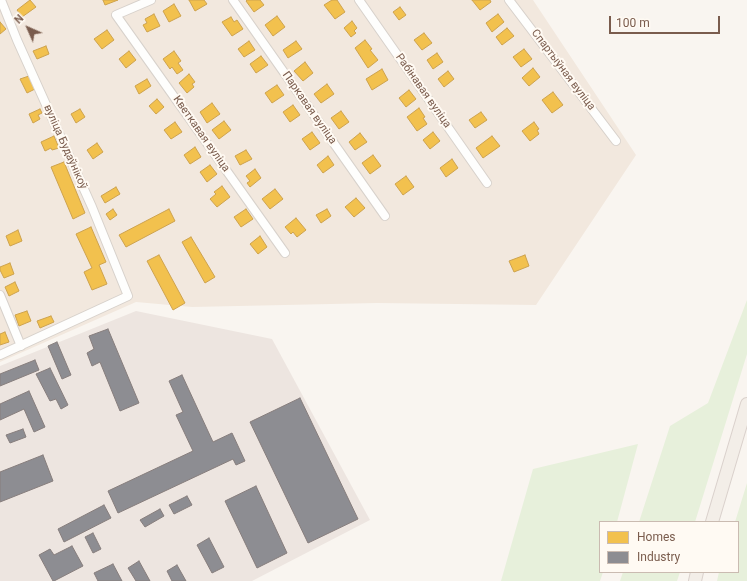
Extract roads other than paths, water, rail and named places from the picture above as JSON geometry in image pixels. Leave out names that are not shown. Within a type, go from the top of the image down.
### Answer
[{"type":"main road","points":[[712,521],[747,404]]},
{"type":"street","name":"вуліца Будаўнікоў","points":[[1,0],[17,40],[92,207],[128,296],[21,346]]},
{"type":"street","name":"Кветкавая вуліца","points":[[151,0],[116,15],[285,253]]},
{"type":"street","name":"Паркавая вуліца","points":[[233,0],[385,216]]},
{"type":"street","name":"Рабінавая вуліца","points":[[358,0],[487,183]]},
{"type":"street","name":"Спартыўная вуліца","points":[[509,0],[616,141]]},
{"type":"street","points":[[0,295],[21,346],[0,355]]}]
